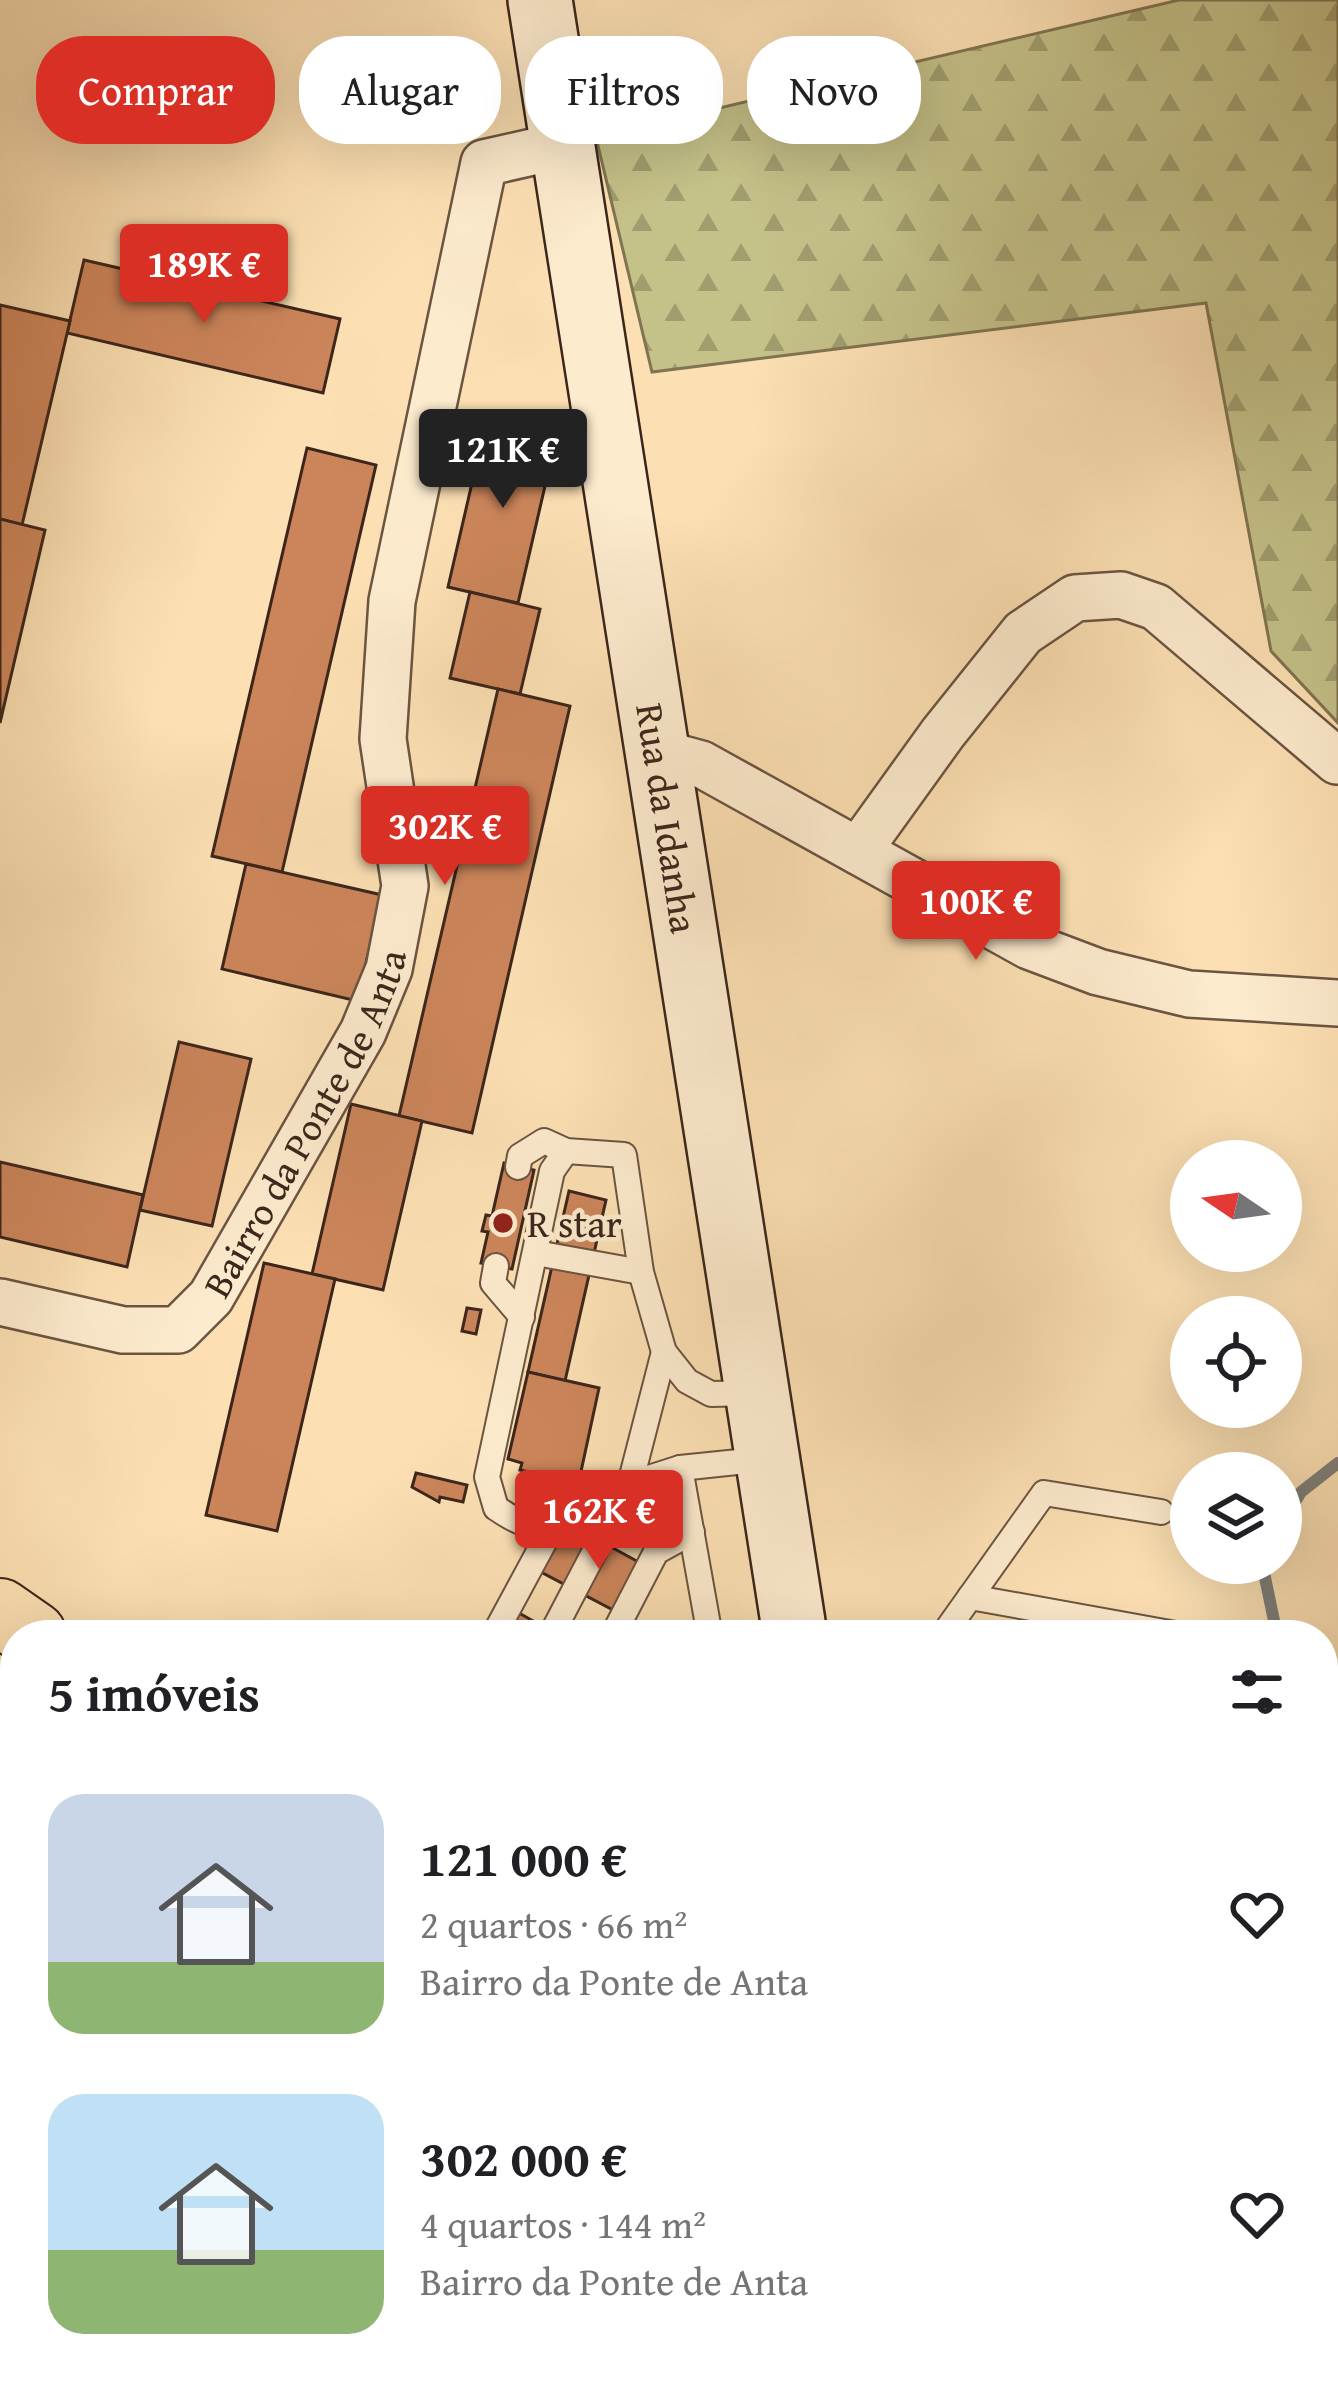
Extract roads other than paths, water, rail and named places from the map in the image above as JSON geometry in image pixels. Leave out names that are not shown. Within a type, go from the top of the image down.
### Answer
[{"type":"main road","name":"Rua da Idanha","points":[[540,0],[793,1620]]},
{"type":"street","name":"Bairro da Ponte de Anta","points":[[0,1302],[123,1330],[178,1330],[211,1297],[363,1033],[389,969],[405,886],[383,739],[392,602],[484,163],[563,146]]},
{"type":"street","points":[[858,851],[1023,634],[1076,598],[1121,595],[1156,608],[1337,761]]},
{"type":"street","points":[[657,752],[701,764],[1029,946],[1098,972],[1190,994],[1338,1004]]},
{"type":"lane","points":[[518,1166],[520,1156],[544,1141],[566,1151],[624,1154],[641,1272],[664,1352],[688,1381],[711,1394],[758,1393]]},
{"type":"lane","points":[[566,1151],[553,1171],[487,1477],[496,1508],[517,1521],[538,1524],[680,1468],[767,1458]]},
{"type":"lane","points":[[536,1253],[641,1272]]},
{"type":"lane","points":[[496,1266],[493,1283],[522,1317]]},
{"type":"lane","points":[[559,1620],[630,1484],[664,1352]]},
{"type":"lane","points":[[680,1468],[707,1620]]},
{"type":"lane","points":[[954,1620],[1044,1493],[1160,1512]]},
{"type":"lane","points":[[502,1620],[556,1520]]},
{"type":"lane","points":[[621,1620],[656,1552],[692,1532]]},
{"type":"lane","points":[[970,1597],[1098,1620]]},
{"type":"waterway","points":[[1302,1491],[1338,1463]]},
{"type":"waterway","points":[[1266,1584],[1274,1620]]},
{"type":"place","name":"R star","points":[[503,1223]]}]
